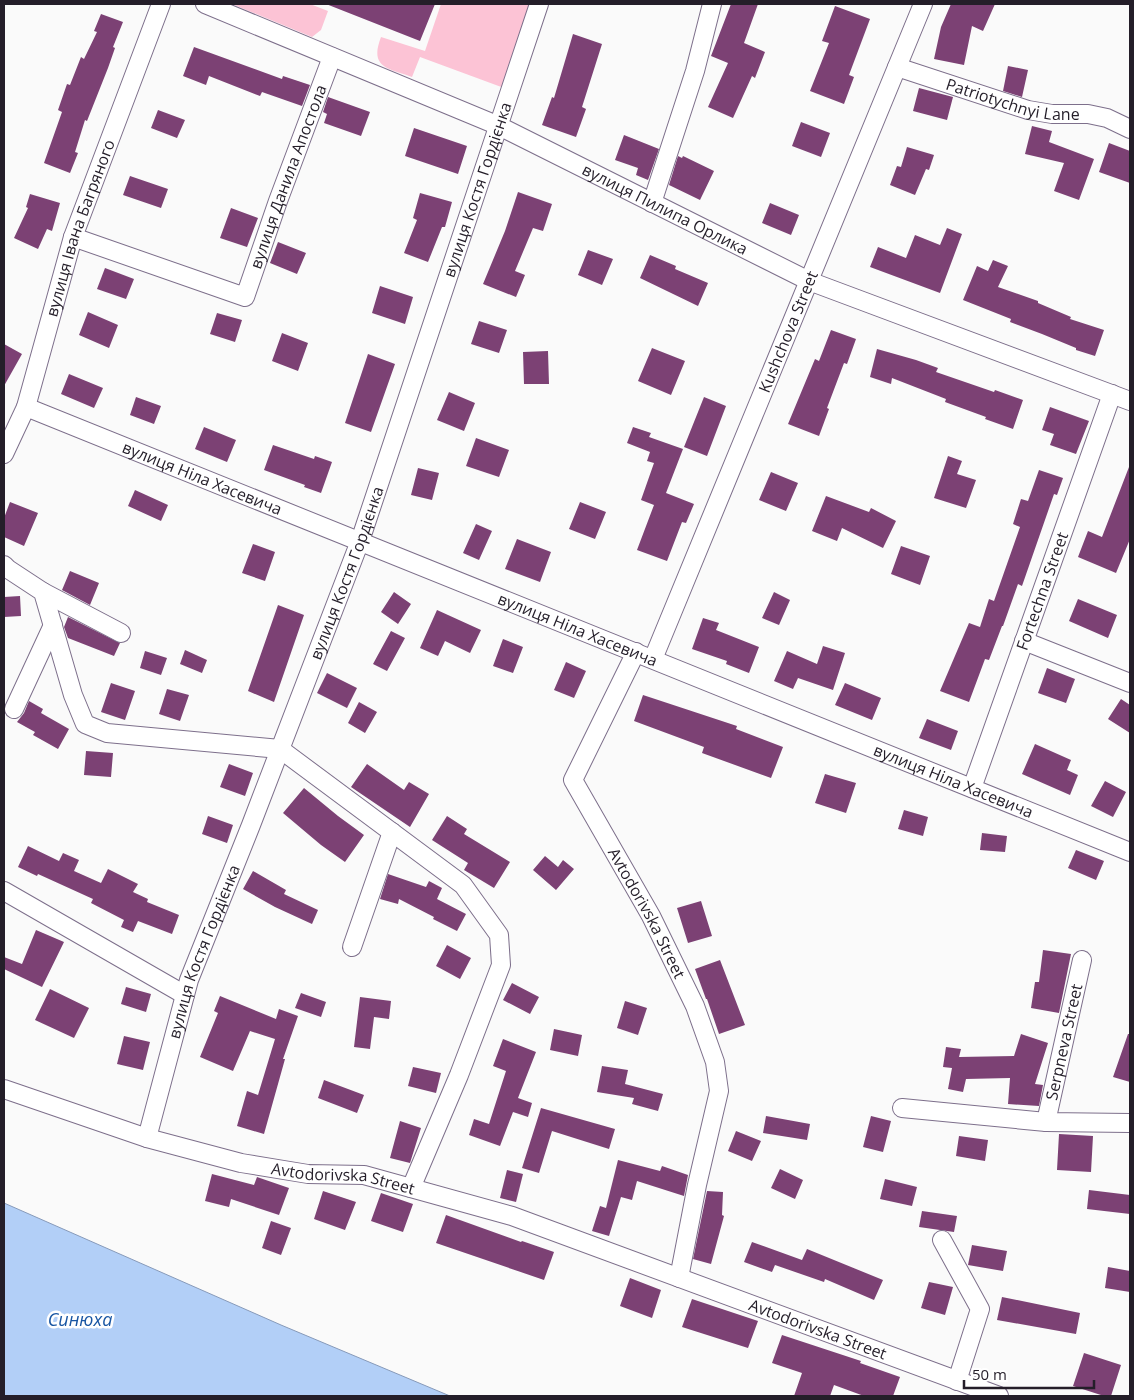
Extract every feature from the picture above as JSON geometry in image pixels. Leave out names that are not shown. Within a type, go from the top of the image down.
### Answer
[{"type":"street","name":"вулиця Івана Багряного","points":[[6,446],[26,406],[73,237],[161,4]]},
{"type":"street","name":"вулиця Пилипа Орлика","points":[[205,4],[498,126],[809,281],[1130,401]]},
{"type":"street","name":"вулиця Костя Гордієнка","points":[[147,1138],[189,980],[360,541],[539,4]]},
{"type":"street","points":[[652,203],[695,71],[712,4]]},
{"type":"street","name":"Kushchova Street","points":[[653,659],[923,4]]},
{"type":"street","name":"вулиця Данила Апостола","points":[[73,237],[244,297],[332,57]]},
{"type":"street","name":"Patriotychnyi Lane","points":[[897,68],[1028,110],[1052,114],[1088,114],[1107,118],[1130,129]]},
{"type":"street","name":"Fortechna Street","points":[[972,788],[1112,394]]},
{"type":"street","name":"вулиця Ніла Хасевича","points":[[26,406],[1130,852]]},
{"type":"street","points":[[4,565],[8,570],[43,592],[121,633]]},
{"type":"street","points":[[43,592],[73,695],[84,724],[107,733],[280,749],[463,885],[498,935],[501,965],[459,1075],[411,1188]]},
{"type":"street","points":[[14,708],[53,625]]},
{"type":"street","points":[[1024,642],[1130,683]]},
{"type":"street","name":"Avtodorivska Street","points":[[636,652],[573,780],[651,916],[695,1006],[715,1062],[719,1091],[697,1185],[679,1278]]},
{"type":"street","points":[[352,947],[392,832]]},
{"type":"street","points":[[4,892],[185,995]]},
{"type":"street","name":"Serpneva Street","points":[[1046,1122],[1082,960]]},
{"type":"street","name":"Avtodorivska Street","points":[[4,1089],[147,1138],[241,1163],[308,1174],[364,1175],[512,1216],[999,1396]]},
{"type":"street","name":"Serpneva Street","points":[[902,1108],[1046,1122],[1130,1123]]},
{"type":"street","points":[[942,1240],[980,1309],[957,1381]]},
{"type":"shaded area","points":[[232,4],[310,4],[328,11],[321,30],[312,37]]},
{"type":"shaded area","points":[[441,4],[531,4],[504,88],[420,57],[412,77],[388,69],[379,61],[377,55],[381,37],[425,51]]},
{"type":"water","name":"Синюха","points":[[4,1203],[281,1325],[450,1396],[4,1396]]},
{"type":"building","points":[[326,4],[435,4],[420,41]]},
{"type":"building","points":[[731,4],[758,4],[744,43],[765,52],[755,78],[752,76],[733,118],[708,107],[728,63],[711,56]]},
{"type":"building","points":[[951,4],[995,4],[983,31],[972,26],[964,65],[934,59],[941,27]]},
{"type":"building","points":[[835,6],[870,19],[849,75],[854,77],[844,104],[810,91],[829,43],[822,41]]},
{"type":"building","points":[[101,14],[123,22],[113,47],[115,48],[108,68],[87,121],[85,120],[75,152],[78,153],[70,173],[44,163],[62,112],[58,110],[67,84],[70,85],[81,57],[84,59],[97,32],[94,31]]},
{"type":"building","points":[[573,34],[602,44],[582,107],[586,109],[576,137],[542,125],[552,97],[554,98]]},
{"type":"building","points":[[194,47],[282,79],[283,76],[310,85],[302,106],[262,92],[260,96],[209,76],[206,85],[183,76]]},
{"type":"building","points":[[1008,66],[1028,70],[1022,97],[1003,91]]},
{"type":"building","points":[[919,88],[953,97],[947,120],[913,111]]},
{"type":"building","points":[[328,97],[370,112],[361,136],[324,123],[327,114],[323,112]]},
{"type":"building","points":[[158,110],[185,120],[177,138],[151,128]]},
{"type":"building","points":[[801,122],[830,133],[821,157],[792,146]]},
{"type":"building","points":[[1032,126],[1052,131],[1049,142],[1094,159],[1079,200],[1054,191],[1064,163],[1025,154]]},
{"type":"building","points":[[414,128],[467,146],[458,174],[405,156]]},
{"type":"building","points":[[624,135],[659,149],[648,180],[636,175],[638,168],[615,160]]},
{"type":"building","points":[[1109,143],[1130,151],[1130,183],[1099,172]]},
{"type":"building","points":[[907,147],[934,155],[929,170],[926,169],[915,195],[890,185],[897,166],[901,167]]},
{"type":"building","points":[[678,156],[682,158],[683,156],[714,171],[700,200],[669,185]]},
{"type":"building","points":[[130,176],[168,189],[161,208],[123,195]]},
{"type":"building","points":[[518,192],[552,204],[543,231],[533,228],[515,271],[525,275],[516,297],[483,284],[505,231]]},
{"type":"building","points":[[420,193],[452,202],[445,227],[442,227],[428,262],[404,253],[417,220],[413,218]]},
{"type":"building","points":[[30,194],[60,203],[52,231],[47,229],[38,249],[14,238],[28,208],[26,207]]},
{"type":"building","points":[[770,203],[799,215],[791,235],[762,223]]},
{"type":"building","points":[[231,208],[258,218],[247,247],[220,238]]},
{"type":"building","points":[[947,228],[962,234],[940,293],[870,267],[878,247],[906,258],[915,235],[940,245]]},
{"type":"building","points":[[278,242],[306,253],[297,274],[270,263]]},
{"type":"building","points":[[588,250],[613,259],[602,285],[578,275]]},
{"type":"building","points":[[650,255],[676,266],[675,269],[708,283],[698,306],[640,278]]},
{"type":"building","points":[[993,260],[1008,266],[998,287],[1038,301],[1038,303],[1071,317],[1070,319],[1104,330],[1095,356],[1010,322],[1011,319],[963,300],[977,266],[988,271]]},
{"type":"building","points":[[105,268],[134,279],[126,299],[97,289]]},
{"type":"building","points":[[380,286],[413,297],[405,324],[372,313]]},
{"type":"building","points":[[88,312],[118,325],[109,348],[79,335]]},
{"type":"building","points":[[217,313],[242,320],[235,342],[210,334]]},
{"type":"building","points":[[479,321],[507,330],[499,353],[471,344]]},
{"type":"building","points":[[831,330],[856,339],[847,364],[844,363],[827,408],[829,409],[819,436],[788,424],[815,359],[819,361]]},
{"type":"building","points":[[282,333],[308,343],[298,371],[272,361]]},
{"type":"building","points":[[4,344],[22,354],[4,386]]},
{"type":"building","points":[[652,348],[685,361],[671,395],[638,381]]},
{"type":"building","points":[[877,349],[916,360],[938,368],[936,372],[1023,400],[1013,429],[985,419],[986,417],[945,402],[946,399],[892,378],[891,384],[870,377]]},
{"type":"building","points":[[548,351],[549,384],[524,384],[523,352]]},
{"type":"building","points":[[368,354],[395,364],[371,432],[345,423]]},
{"type":"building","points":[[69,374],[103,388],[94,408],[61,394]]},
{"type":"building","points":[[449,392],[475,403],[464,431],[437,420]]},
{"type":"building","points":[[136,397],[161,406],[154,424],[130,415]]},
{"type":"building","points":[[704,397],[726,406],[707,456],[684,447]]},
{"type":"building","points":[[1050,407],[1089,421],[1076,454],[1050,445],[1054,434],[1042,430]]},
{"type":"building","points":[[204,427],[236,440],[227,462],[195,449]]},
{"type":"building","points":[[633,427],[651,433],[649,437],[683,449],[666,493],[694,504],[686,523],[682,522],[667,561],[637,550],[654,505],[641,500],[654,463],[647,461],[650,452],[627,443]]},
{"type":"building","points":[[476,438],[509,450],[499,477],[466,466]]},
{"type":"building","points":[[273,445],[314,459],[315,456],[332,462],[321,493],[264,470]]},
{"type":"building","points":[[948,456],[962,461],[957,474],[976,480],[966,508],[934,498]]},
{"type":"building","points":[[1129,467],[1130,539],[1116,573],[1078,557],[1088,531],[1102,537]]},
{"type":"building","points":[[418,468],[439,473],[432,500],[411,495]]},
{"type":"building","points":[[1039,470],[1063,478],[1057,495],[1054,494],[1022,586],[1018,584],[989,660],[985,659],[969,702],[940,691],[969,623],[980,627],[989,599],[994,601],[1020,527],[1013,524],[1021,499],[1028,501]]},
{"type":"building","points":[[771,472],[798,483],[786,511],[759,500]]},
{"type":"building","points":[[135,490],[168,505],[161,521],[128,506]]},
{"type":"building","points":[[826,496],[869,512],[871,508],[896,521],[883,548],[842,528],[837,541],[812,531]]},
{"type":"building","points":[[10,502],[38,513],[24,546],[4,537],[4,518]]},
{"type":"building","points":[[580,502],[606,512],[595,539],[569,529]]},
{"type":"building","points":[[476,524],[492,531],[479,560],[463,553]]},
{"type":"building","points":[[517,539],[551,552],[540,582],[505,569]]},
{"type":"building","points":[[253,544],[275,552],[265,581],[242,573]]},
{"type":"building","points":[[901,546],[930,556],[920,585],[891,574]]},
{"type":"building","points":[[70,571],[99,583],[90,605],[62,590]]},
{"type":"building","points":[[394,592],[411,604],[398,624],[381,612]]},
{"type":"building","points":[[774,592],[790,600],[779,625],[762,618]]},
{"type":"building","points":[[20,596],[21,616],[4,617],[4,597]]},
{"type":"building","points":[[1078,599],[1117,615],[1108,638],[1069,621]]},
{"type":"building","points":[[278,605],[304,615],[274,702],[248,691]]},
{"type":"building","points":[[437,610],[481,630],[470,653],[445,641],[438,656],[420,648]]},
{"type":"building","points":[[68,617],[120,643],[114,656],[68,638],[64,627]]},
{"type":"building","points":[[703,618],[719,623],[716,630],[759,647],[749,673],[726,664],[727,661],[692,649]]},
{"type":"building","points":[[391,631],[405,638],[387,671],[373,664]]},
{"type":"building","points":[[503,639],[523,647],[513,673],[493,666]]},
{"type":"building","points":[[823,646],[845,653],[833,690],[798,678],[793,689],[774,681],[787,651],[817,664]]},
{"type":"building","points":[[185,650],[207,660],[202,673],[180,664]]},
{"type":"building","points":[[145,651],[167,658],[161,675],[140,668]]},
{"type":"building","points":[[566,662],[586,671],[574,698],[554,690]]},
{"type":"building","points":[[1047,668],[1075,679],[1066,703],[1038,693]]},
{"type":"building","points":[[327,673],[357,688],[347,708],[317,693]]},
{"type":"building","points":[[111,683],[135,691],[125,720],[101,712]]},
{"type":"building","points":[[845,683],[881,698],[872,720],[835,705]]},
{"type":"building","points":[[167,689],[189,695],[180,721],[159,714]]},
{"type":"building","points":[[643,695],[737,726],[736,729],[783,747],[771,778],[702,753],[704,747],[634,721]]},
{"type":"building","points":[[1121,699],[1130,705],[1130,733],[1108,719]]},
{"type":"building","points":[[29,701],[43,709],[41,713],[69,729],[58,749],[33,735],[35,732],[17,722],[24,713]]},
{"type":"building","points":[[359,702],[377,712],[365,733],[348,723]]},
{"type":"building","points":[[927,719],[958,731],[951,750],[919,738]]},
{"type":"building","points":[[1035,744],[1071,760],[1067,770],[1078,775],[1070,795],[1022,774]]},
{"type":"building","points":[[86,751],[113,753],[111,777],[84,775]]},
{"type":"building","points":[[229,764],[253,773],[245,796],[220,787]]},
{"type":"building","points":[[367,764],[404,790],[409,782],[429,794],[410,827],[351,787]]},
{"type":"building","points":[[825,774],[856,783],[846,813],[815,803]]},
{"type":"building","points":[[1105,781],[1126,792],[1113,817],[1091,806]]},
{"type":"building","points":[[304,788],[364,835],[345,862],[321,845],[283,813]]},
{"type":"building","points":[[904,810],[928,817],[923,836],[898,829]]},
{"type":"building","points":[[208,816],[233,825],[227,843],[202,834]]},
{"type":"building","points":[[447,816],[467,829],[464,834],[510,862],[494,888],[464,870],[468,863],[432,840]]},
{"type":"building","points":[[982,833],[1007,836],[1005,852],[980,850]]},
{"type":"building","points":[[28,846],[59,861],[63,853],[79,860],[74,871],[101,883],[108,869],[138,884],[133,892],[148,899],[147,902],[179,915],[172,934],[138,921],[133,932],[121,927],[124,920],[91,903],[93,899],[18,867]]},
{"type":"building","points":[[1076,850],[1104,861],[1096,880],[1068,868]]},
{"type":"building","points":[[545,856],[558,867],[563,860],[574,869],[556,890],[533,870]]},
{"type":"building","points":[[253,871],[286,890],[284,894],[318,910],[312,924],[275,907],[243,889]]},
{"type":"building","points":[[388,874],[426,887],[429,881],[442,888],[437,899],[466,914],[457,931],[399,899],[398,904],[380,899]]},
{"type":"building","points":[[701,901],[712,936],[688,943],[677,908]]},
{"type":"building","points":[[36,930],[64,942],[42,987],[4,969],[4,957],[22,964]]},
{"type":"building","points":[[447,945],[471,958],[460,979],[436,966]]},
{"type":"building","points":[[1043,950],[1071,954],[1059,1013],[1031,1008],[1035,982],[1039,982]]},
{"type":"building","points":[[720,960],[745,1025],[719,1034],[695,969]]},
{"type":"building","points":[[512,983],[539,997],[530,1014],[503,1000]]},
{"type":"building","points":[[126,987],[151,994],[146,1012],[121,1004]]},
{"type":"building","points":[[50,989],[89,1008],[74,1038],[35,1020]]},
{"type":"building","points":[[301,993],[326,1002],[321,1017],[295,1008]]},
{"type":"building","points":[[220,996],[276,1019],[279,1009],[298,1016],[283,1059],[285,1059],[264,1134],[237,1126],[247,1091],[258,1095],[275,1039],[250,1031],[233,1071],[200,1057],[218,1013],[214,1011]]},
{"type":"building","points":[[360,997],[391,1001],[389,1019],[374,1017],[370,1049],[354,1047]]},
{"type":"building","points":[[625,1001],[647,1008],[638,1035],[617,1028]]},
{"type":"building","points":[[554,1029],[582,1035],[578,1056],[550,1050]]},
{"type":"building","points":[[1021,1034],[1048,1043],[1035,1084],[1043,1085],[1039,1106],[1008,1104],[1010,1078],[966,1079],[963,1092],[948,1089],[952,1068],[943,1067],[946,1047],[961,1049],[959,1057],[1014,1056]]},
{"type":"building","points":[[1128,1034],[1130,1034],[1130,1082],[1113,1077]]},
{"type":"building","points":[[124,1036],[150,1042],[143,1070],[117,1064]]},
{"type":"building","points":[[503,1039],[536,1052],[518,1098],[532,1103],[528,1117],[513,1112],[500,1146],[469,1135],[474,1119],[489,1124],[506,1071],[493,1066]]},
{"type":"building","points":[[602,1066],[628,1070],[625,1084],[663,1094],[658,1111],[632,1104],[634,1098],[597,1092]]},
{"type":"building","points":[[413,1067],[441,1073],[436,1093],[408,1086]]},
{"type":"building","points":[[324,1080],[364,1095],[357,1113],[318,1098]]},
{"type":"building","points":[[541,1108],[615,1129],[609,1149],[552,1131],[539,1173],[522,1168]]},
{"type":"building","points":[[766,1116],[810,1124],[807,1140],[763,1133]]},
{"type":"building","points":[[871,1116],[891,1121],[883,1152],[863,1147]]},
{"type":"building","points":[[400,1121],[421,1128],[410,1163],[390,1158]]},
{"type":"building","points":[[736,1131],[761,1141],[752,1161],[728,1151]]},
{"type":"building","points":[[1059,1134],[1093,1136],[1091,1172],[1057,1170]]},
{"type":"building","points":[[959,1136],[988,1140],[985,1161],[956,1156]]},
{"type":"building","points":[[618,1160],[660,1171],[662,1166],[688,1175],[684,1196],[637,1181],[632,1200],[621,1197],[609,1236],[592,1231],[600,1206],[606,1208]]},
{"type":"building","points":[[780,1169],[803,1180],[795,1199],[771,1188]]},
{"type":"building","points":[[507,1170],[523,1174],[516,1202],[500,1198]]},
{"type":"building","points":[[212,1174],[254,1185],[257,1177],[289,1188],[279,1215],[231,1199],[229,1207],[205,1201]]},
{"type":"building","points":[[885,1179],[917,1187],[912,1206],[880,1199]]},
{"type":"building","points":[[1089,1190],[1130,1195],[1130,1214],[1087,1209]]},
{"type":"building","points":[[323,1191],[356,1202],[345,1230],[314,1219]]},
{"type":"building","points":[[707,1191],[723,1192],[722,1215],[724,1216],[711,1264],[693,1259]]},
{"type":"building","points":[[381,1193],[413,1204],[403,1232],[371,1221]]},
{"type":"building","points":[[922,1211],[957,1216],[954,1232],[919,1227]]},
{"type":"building","points":[[446,1215],[554,1252],[544,1280],[436,1243]]},
{"type":"building","points":[[271,1221],[291,1228],[281,1255],[262,1248]]},
{"type":"building","points":[[752,1242],[802,1260],[807,1249],[883,1280],[874,1300],[825,1279],[824,1282],[775,1265],[772,1272],[744,1262]]},
{"type":"building","points":[[972,1245],[1007,1251],[1003,1271],[968,1265]]},
{"type":"building","points":[[1108,1267],[1130,1271],[1130,1292],[1105,1288]]},
{"type":"building","points":[[630,1278],[661,1290],[652,1318],[620,1306]]},
{"type":"building","points":[[929,1282],[953,1287],[945,1315],[921,1308]]},
{"type":"building","points":[[1002,1297],[1080,1313],[1076,1334],[997,1320]]},
{"type":"building","points":[[692,1299],[758,1321],[748,1348],[682,1327]]},
{"type":"building","points":[[782,1335],[861,1361],[860,1363],[900,1377],[893,1396],[864,1396],[834,1385],[830,1396],[794,1396],[802,1373],[772,1363]]},
{"type":"building","points":[[1084,1353],[1121,1365],[1111,1396],[1104,1396],[1073,1386]]}]
